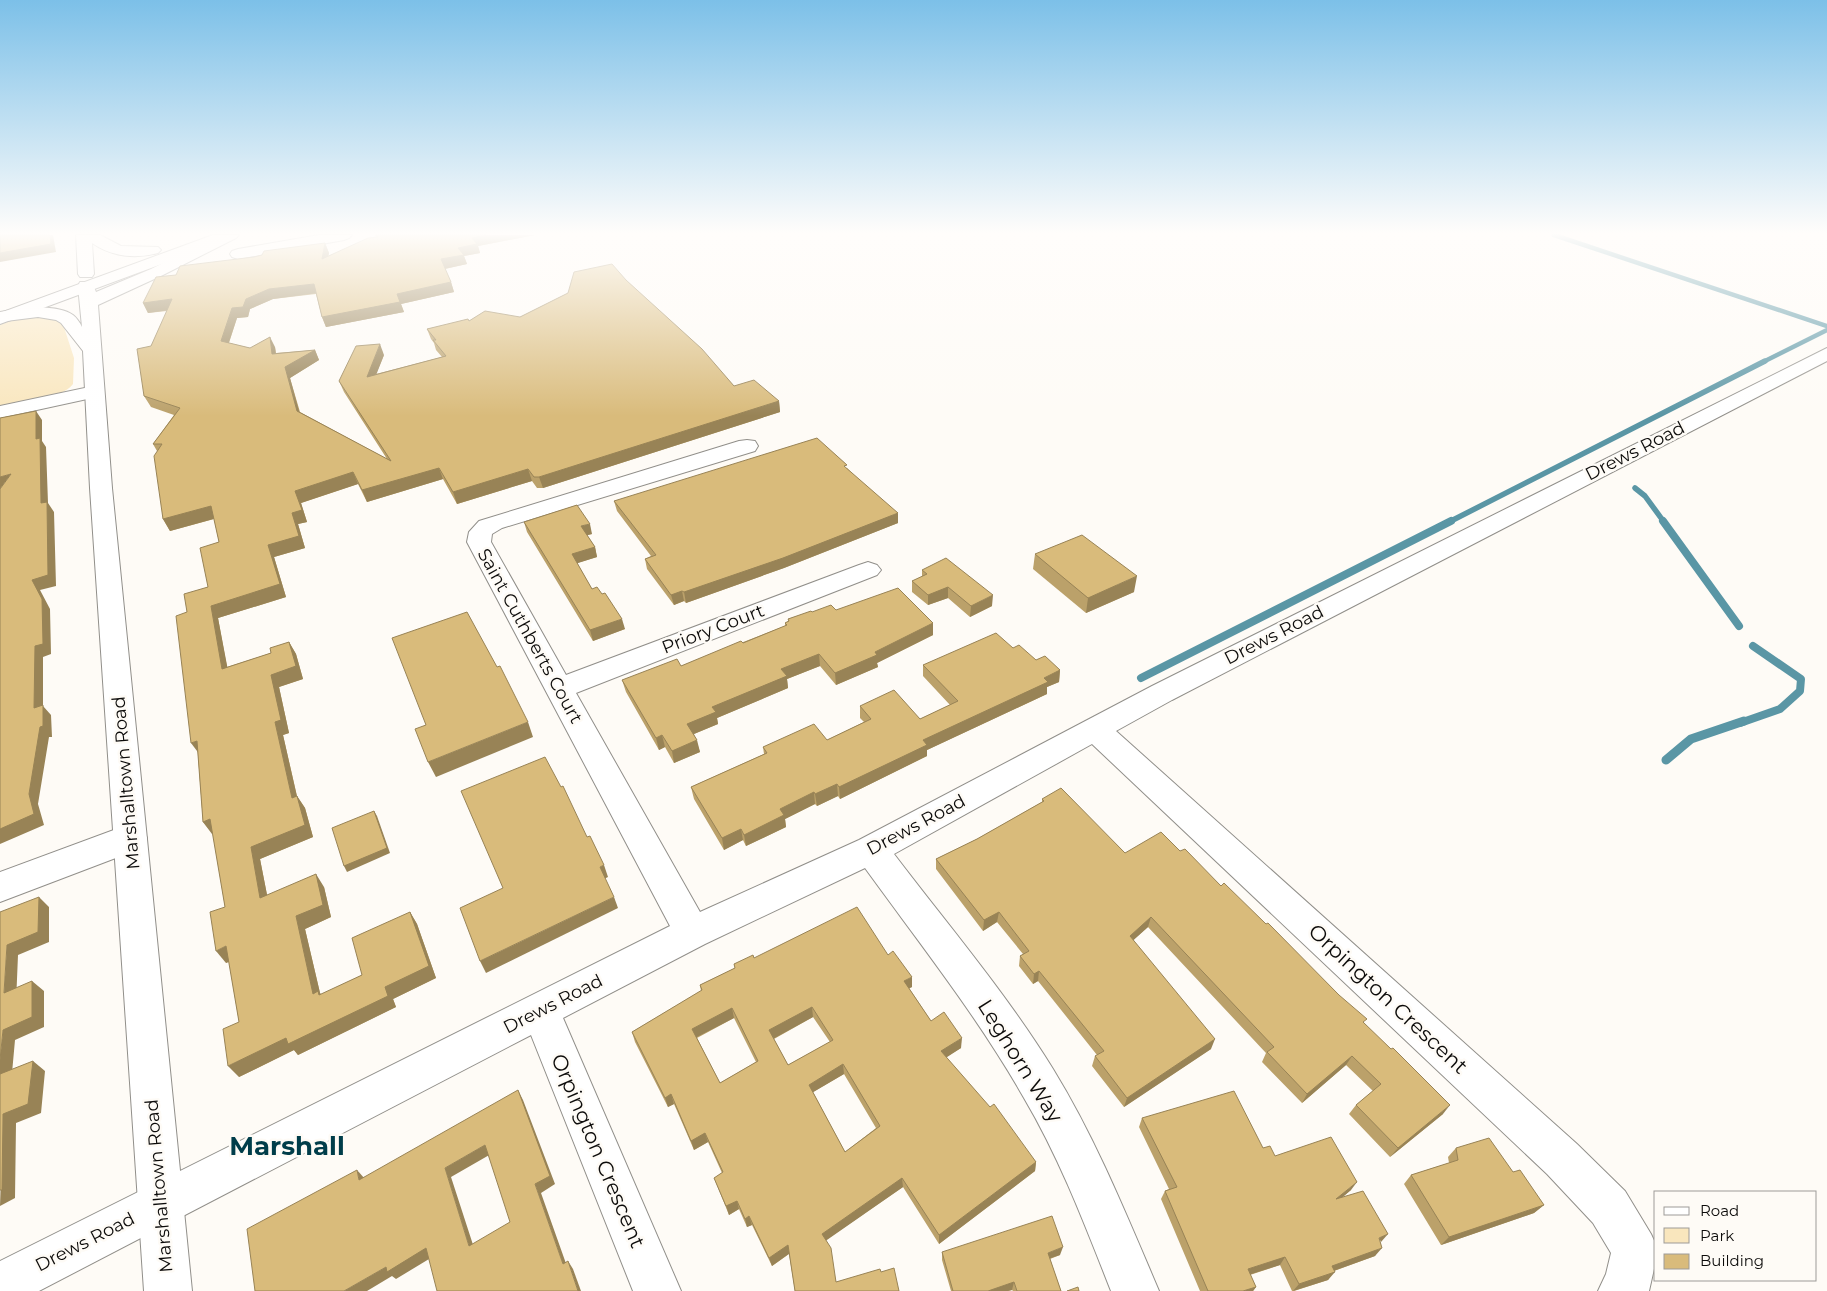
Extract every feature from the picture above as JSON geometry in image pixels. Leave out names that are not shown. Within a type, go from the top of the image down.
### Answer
[{"type":"street","points":[[2,314],[63,295]]},
{"type":"street","name":"Marshalltown Road","points":[[88,295],[168,1291]]},
{"type":"street","points":[[2,314],[38,312],[60,315],[68,319],[92,352]]},
{"type":"street","name":"Drews Road","points":[[0,1286],[692,933],[871,850],[1095,729],[1324,609],[1827,354]]},
{"type":"street","points":[[0,412],[94,392]]},
{"type":"street","name":"Saint Cuthberts Court","points":[[692,933],[479,542],[478,535],[482,529],[502,520],[746,446]]},
{"type":"street","name":"Priory Court","points":[[558,688],[868,570]]},
{"type":"street","name":"Orpington Crescent","points":[[1095,729],[1562,1159],[1609,1207],[1635,1250],[1626,1289],[1622,1291]]},
{"type":"street","points":[[0,887],[130,838]]},
{"type":"street","name":"Leghorn Way","points":[[871,850],[994,1014],[1040,1085],[1094,1191],[1135,1291]]},
{"type":"street","name":"Orpington Crescent","points":[[540,1010],[657,1291]]},
{"type":"green space","points":[[34,316],[59,320],[63,324],[74,358],[73,384],[60,394],[29,403],[0,408],[0,325],[12,320]]},
{"type":"building","points":[[147,295],[255,295],[246,299],[243,307],[232,308],[221,341],[250,348],[270,337],[272,354],[315,350],[285,367],[297,411],[391,461],[339,381],[356,346],[380,344],[367,377],[446,356],[427,329],[468,319],[469,321],[485,311],[520,317],[564,295],[643,295],[702,349],[734,386],[754,380],[779,401],[539,477],[534,477],[528,469],[453,492],[439,468],[362,490],[353,472],[295,491],[302,510],[292,513],[299,536],[268,545],[280,584],[211,606],[222,669],[271,653],[270,648],[289,642],[296,666],[271,675],[281,720],[275,722],[292,798],[297,796],[305,825],[251,847],[260,898],[316,874],[323,905],[296,916],[313,994],[318,991],[319,995],[362,975],[352,938],[410,912],[429,966],[385,987],[388,996],[288,1044],[286,1038],[228,1066],[223,1029],[239,1022],[226,946],[216,951],[210,912],[225,907],[210,819],[203,822],[197,741],[191,743],[176,616],[187,612],[184,594],[208,587],[200,548],[219,542],[211,506],[163,519],[154,456],[162,444],[153,444],[180,408],[144,396],[137,349],[151,346],[172,299],[143,303]]},
{"type":"building","points":[[317,295],[397,295],[400,302],[322,317]]},
{"type":"building","points":[[36,411],[36,439],[40,438],[41,503],[47,502],[48,575],[32,580],[42,599],[43,644],[35,646],[34,708],[43,705],[43,726],[40,727],[29,794],[34,814],[0,829],[0,489],[11,474],[0,477],[0,418]]},
{"type":"building","points":[[817,438],[847,465],[844,466],[898,513],[783,558],[671,595],[645,559],[656,555],[614,501]]},
{"type":"building","points":[[577,505],[590,524],[581,526],[595,547],[572,554],[592,589],[597,587],[602,594],[605,593],[622,619],[590,630],[524,522]]},
{"type":"building","points":[[1082,535],[1137,576],[1088,598],[1035,554]]},
{"type":"building","points":[[946,558],[993,595],[971,606],[948,587],[928,595],[912,581],[927,574],[922,570]]},
{"type":"building","points":[[898,588],[933,623],[875,652],[877,655],[835,673],[819,654],[781,669],[787,676],[712,707],[716,712],[687,724],[697,740],[672,751],[662,735],[656,738],[622,680],[677,659],[681,666],[741,641],[743,643],[787,625],[785,623],[789,621],[788,619],[811,611],[831,605],[836,610]]},
{"type":"building","points":[[467,612],[497,667],[500,666],[528,722],[428,762],[415,729],[426,725],[392,638]]},
{"type":"building","points":[[996,633],[1013,648],[1019,645],[1036,660],[1045,656],[1060,670],[1044,678],[1048,682],[923,740],[927,745],[839,787],[837,784],[815,794],[814,792],[780,809],[784,815],[744,835],[741,829],[722,838],[691,787],[767,753],[763,747],[814,724],[827,740],[871,719],[860,706],[894,690],[920,719],[958,701],[923,665]]},
{"type":"building","points":[[545,757],[561,787],[563,786],[587,837],[590,836],[604,865],[600,867],[614,897],[480,961],[460,908],[503,888],[461,791]]},
{"type":"building","points":[[1061,788],[1125,853],[1161,832],[1180,851],[1185,849],[1221,886],[1224,883],[1266,924],[1268,923],[1339,995],[1367,1019],[1363,1022],[1391,1049],[1393,1048],[1450,1105],[1398,1148],[1356,1105],[1381,1084],[1352,1056],[1307,1094],[1267,1052],[1274,1047],[1151,917],[1130,936],[1215,1039],[1127,1098],[1095,1056],[1104,1051],[1039,971],[1034,974],[1020,956],[1029,951],[999,912],[984,920],[936,859],[977,839],[1044,801],[1042,799]]},
{"type":"building","points":[[374,811],[387,848],[344,866],[332,828]]},
{"type":"building","points":[[39,897],[38,932],[7,945],[4,993],[32,981],[32,1017],[3,1030],[0,1060],[0,912]]},
{"type":"building","points":[[857,907],[888,955],[893,951],[912,977],[904,981],[931,1021],[944,1012],[962,1038],[941,1051],[990,1107],[994,1104],[1036,1162],[939,1235],[902,1178],[822,1234],[831,1248],[836,1282],[880,1269],[881,1272],[894,1268],[899,1291],[795,1291],[788,1245],[769,1258],[749,1216],[745,1219],[737,1201],[726,1206],[714,1178],[723,1172],[705,1133],[691,1141],[671,1094],[665,1098],[632,1032],[702,990],[700,985],[735,968],[734,964],[753,955],[754,958]],"holes":[[[812,1007],[833,1040],[788,1065],[769,1030]],[[732,1008],[758,1061],[720,1083],[692,1029]],[[843,1064],[880,1126],[845,1152],[809,1085]]]},
{"type":"building","points":[[33,1061],[28,1104],[3,1114],[2,1190],[0,1190],[0,1074]]},
{"type":"building","points":[[518,1090],[550,1176],[535,1184],[563,1264],[568,1261],[578,1291],[437,1291],[426,1248],[387,1272],[386,1267],[344,1291],[255,1291],[247,1229],[357,1170],[359,1180]],"holes":[[[485,1145],[510,1222],[469,1246],[445,1168]]]},
{"type":"building","points":[[1234,1091],[1263,1148],[1270,1146],[1275,1156],[1331,1137],[1357,1182],[1336,1199],[1363,1191],[1388,1234],[1379,1238],[1382,1248],[1332,1266],[1335,1272],[1299,1284],[1285,1257],[1248,1269],[1256,1287],[1243,1291],[1208,1291],[1165,1191],[1177,1187],[1142,1118]]},
{"type":"building","points":[[1489,1138],[1513,1172],[1520,1170],[1544,1205],[1449,1237],[1411,1175],[1458,1160],[1456,1148]]},
{"type":"building","points":[[1052,1216],[1063,1247],[1048,1253],[1061,1291],[1017,1291],[1014,1282],[988,1291],[953,1291],[942,1252]]},
{"type":"building","points":[[1078,1287],[1079,1291],[1067,1291]]},
{"type":"waterway","points":[[1735,295],[1827,326]]},
{"type":"waterway","points":[[1765,361],[1827,330]]},
{"type":"waterway","points":[[1449,522],[1765,361]]},
{"type":"waterway","points":[[1635,488],[1645,496],[1664,522]]},
{"type":"waterway","points":[[1141,678],[1451,521]]},
{"type":"waterway","points":[[1663,521],[1739,626]]},
{"type":"waterway","points":[[1740,723],[1780,709],[1800,691],[1801,679],[1753,646]]},
{"type":"waterway","points":[[1666,760],[1691,739],[1744,721]]},
{"type":"district","name":"Marshall","points":[[287,1146]]}]
